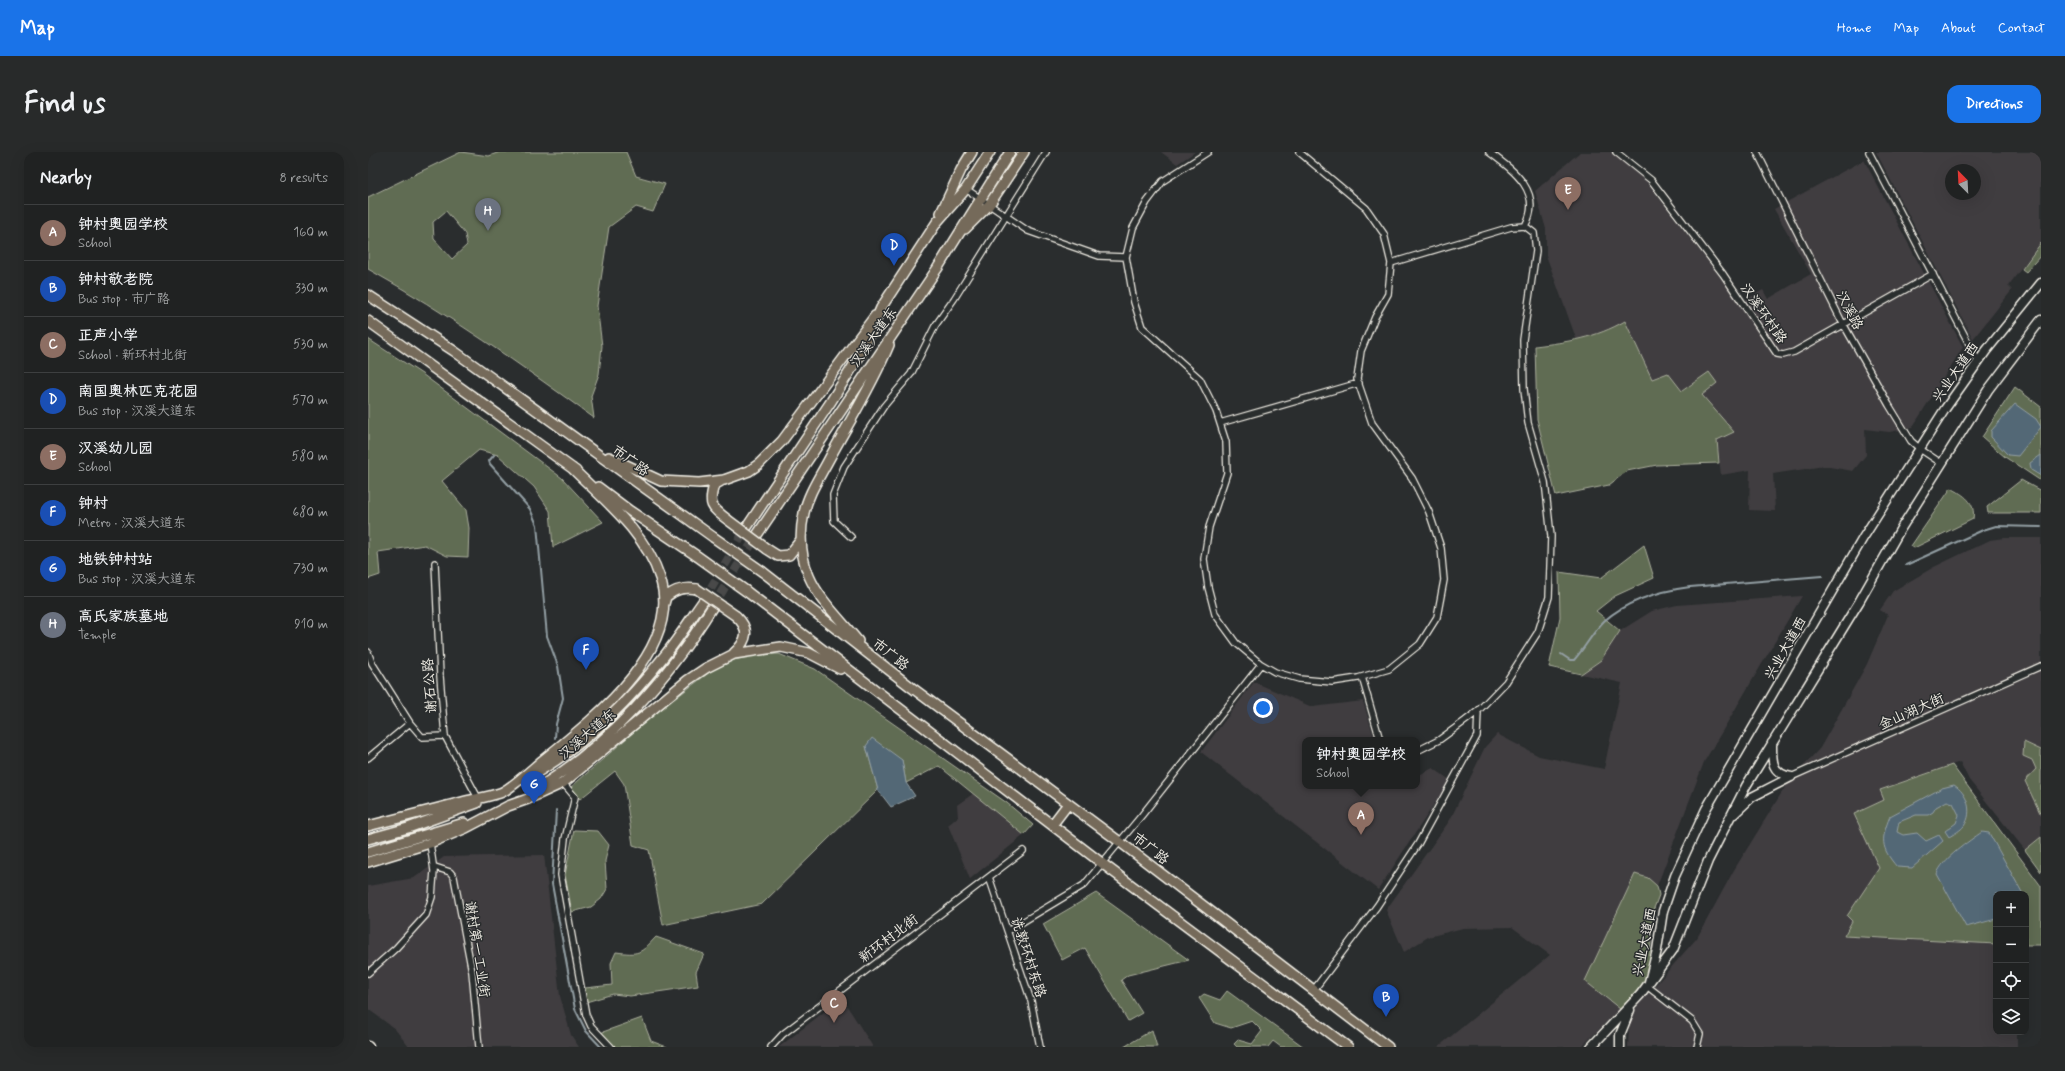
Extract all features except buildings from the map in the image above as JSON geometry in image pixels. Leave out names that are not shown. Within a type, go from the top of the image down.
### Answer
[{"type":"main road","points":[[937,222],[961,170],[972,152]]},
{"type":"main road","name":"汉溪大道东","points":[[747,527],[830,403],[862,352],[881,308],[937,222],[966,189],[990,152]]},
{"type":"main road","name":"汉溪大道东","points":[[757,535],[898,326],[1010,152]]},
{"type":"main road","points":[[956,238],[989,205],[1024,152]]},
{"type":"main road","name":"市广路","points":[[368,295],[454,351],[763,572],[869,655],[1120,842],[1388,1047]]},
{"type":"main road","points":[[593,450],[660,481],[699,483],[724,480],[741,475],[754,468],[782,441],[881,308]]},
{"type":"main road","points":[[368,321],[630,511],[698,556],[746,591],[1103,864],[1348,1047]]},
{"type":"main road","points":[[869,655],[820,594],[809,577],[802,557],[800,541],[804,513],[814,486],[876,375],[898,326]]},
{"type":"main road","points":[[572,468],[628,524],[640,540],[660,578],[663,610]]},
{"type":"main road","points":[[724,480],[714,485],[711,505],[716,511],[778,556],[789,555],[800,541]]},
{"type":"main road","points":[[368,826],[501,793],[565,742],[630,681],[655,639],[666,597],[680,588],[697,589],[736,616],[742,622],[746,632],[741,646],[733,654],[706,668],[688,680],[563,783],[528,799],[508,806],[466,828],[430,843],[368,862]]},
{"type":"main road","name":"汉溪大道东","points":[[368,839],[452,813],[501,793],[536,774],[569,752],[625,700],[666,654],[704,600]]},
{"type":"main road","name":"汉溪大道东","points":[[368,852],[453,826],[508,806],[558,776],[619,726],[647,697],[678,660],[713,606]]},
{"type":"main road","points":[[733,654],[781,647],[809,653],[862,681]]},
{"type":"main road","points":[[1052,825],[1068,804]]},
{"type":"street","points":[[851,537],[834,521],[833,496],[844,467],[884,406],[911,374],[935,326],[954,299],[1046,152]]},
{"type":"street","points":[[1208,152],[1163,181],[1147,202],[1133,228],[1126,257],[1134,302],[1142,327],[1200,379],[1220,423],[1226,442],[1227,473],[1209,527],[1204,559],[1208,587],[1215,614],[1236,643],[1261,664],[1275,672],[1299,679],[1332,682],[1362,677],[1389,669],[1420,644],[1437,617],[1444,580],[1441,548],[1429,512],[1412,478],[1372,423],[1358,379],[1361,351],[1388,294],[1391,263],[1384,234],[1366,208],[1299,152]]},
{"type":"street","points":[[1489,152],[1516,172],[1525,184],[1531,210],[1525,226]]},
{"type":"street","name":"汉溪环村路","points":[[1616,152],[1651,180],[1723,274],[1777,354],[1783,355],[1794,352],[1933,274]]},
{"type":"street","name":"汉溪路","points":[[1757,152],[1844,324],[1902,428],[1920,449],[1941,463]]},
{"type":"street","points":[[1869,152],[1978,361]]},
{"type":"street","points":[[966,189],[1005,217],[1028,231],[1099,256],[1126,257]]},
{"type":"street","points":[[1391,263],[1511,227],[1525,226],[1534,233],[1536,251],[1523,340],[1524,389],[1528,423],[1545,482],[1551,536],[1549,597],[1538,632],[1506,682],[1478,711],[1440,740],[1420,750]]},
{"type":"street","name":"兴业大道西","points":[[1647,986],[1657,950],[1663,911],[1675,876],[1706,809],[1863,538],[1978,361],[2041,283]]},
{"type":"street","name":"兴业大道西","points":[[1647,986],[1673,950],[1708,861],[1724,828],[1772,743],[1941,463],[1988,390],[2041,320]]},
{"type":"street","points":[[1220,423],[1359,383]]},
{"type":"street","name":"谢石公路","points":[[435,563],[440,676],[445,736],[478,798]]},
{"type":"street","points":[[368,652],[372,663],[410,723],[422,737],[445,736]]},
{"type":"street","points":[[1009,930],[1084,885],[1103,864],[1261,664]]},
{"type":"street","name":"金山湖大街","points":[[1791,777],[2041,666]]},
{"type":"street","points":[[1362,677],[1379,737]]},
{"type":"street","points":[[1313,991],[1377,906],[1418,844],[1477,736],[1478,711]]},
{"type":"street","points":[[368,758],[410,723]]},
{"type":"street","points":[[1772,743],[1772,761],[1774,767],[1778,772],[1791,777]]},
{"type":"street","points":[[1724,828],[1734,813],[1752,797],[1791,777]]},
{"type":"street","points":[[563,783],[574,797],[565,839],[562,875],[583,1003],[591,1026],[611,1047]]},
{"type":"street","points":[[368,973],[396,948],[426,915],[432,897],[434,867],[430,843]]},
{"type":"street","name":"新环村北街","points":[[771,1047],[783,1034],[1023,851]]},
{"type":"street","name":"谢村第一工业街","points":[[434,867],[450,872],[454,877],[472,972],[479,1047]]},
{"type":"street","name":"诜敦环村东路","points":[[989,876],[1009,930],[1032,1001],[1040,1047]]},
{"type":"street","points":[[1591,1047],[1647,986],[1692,1021],[1700,1034],[1697,1047]]},
{"type":"street","points":[[1620,1047],[1620,1035],[1623,1024],[1633,1003]]},
{"type":"shaded area","points":[[1161,152],[1195,152],[1177,164]]},
{"type":"shaded area","points":[[1580,152],[1611,152],[1646,181],[1740,303],[1763,290],[1768,299],[1811,274],[1774,209],[1864,160],[1963,347],[1912,428],[1889,432],[1865,429],[1866,455],[1853,471],[1824,466],[1773,474],[1775,511],[1749,510],[1750,470],[1721,475],[1717,440],[1733,432],[1702,395],[1709,372],[1682,391],[1652,380],[1625,322],[1609,331],[1577,341],[1546,255],[1546,229],[1535,191]]},
{"type":"shaded area","points":[[1876,152],[2041,152],[2041,243],[2008,286],[2012,290],[1973,339]]},
{"type":"shaded area","points":[[2004,538],[2041,538],[2041,750],[2032,760],[2036,769],[2039,812],[2041,815],[2041,837],[2025,850],[1969,780],[1960,762],[1880,790],[1885,800],[1854,814],[1879,868],[1847,916],[1852,920],[1844,936],[1993,944],[1993,1035],[2017,1035],[2017,1047],[1628,1047],[1630,1014],[1697,938],[1734,870],[1787,784],[1820,748],[1867,664],[1888,615],[1880,610],[1893,591],[1934,567],[1990,540]]},
{"type":"shaded area","points":[[1802,596],[1704,762],[1657,886],[1648,878],[1635,874],[1586,981],[1620,1009],[1581,1047],[1438,1047],[1550,955],[1512,927],[1463,928],[1428,937],[1404,952],[1386,910],[1450,820],[1485,747],[1497,734],[1539,756],[1604,769],[1622,683],[1581,674],[1601,660],[1620,631],[1652,611],[1677,605]]},
{"type":"shaded area","points":[[1254,682],[1312,707],[1363,701],[1374,737],[1302,737],[1302,789],[1420,789],[1420,774],[1433,768],[1450,780],[1378,890],[1201,752]]},
{"type":"shaded area","points":[[974,793],[1024,835],[970,879],[948,825],[958,817],[957,805]]},
{"type":"shaded area","points":[[544,855],[560,996],[571,1035],[579,1047],[409,1047],[395,1029],[368,1009],[368,886],[414,878],[444,857]]},
{"type":"shaded area","points":[[842,998],[873,1047],[779,1047]]},
{"type":"green space","points":[[461,152],[489,156],[500,152],[626,152],[636,176],[665,184],[653,212],[636,207],[609,227],[597,306],[602,346],[599,374],[591,396],[594,418],[483,340],[426,303],[368,269],[368,197]],"holes":[[[446,211],[465,234],[467,245],[452,259],[434,239],[433,222]]]},
{"type":"green space","points":[[2041,243],[2041,255],[2026,272],[2022,269]]},
{"type":"green space","points":[[1625,321],[1652,379],[1668,373],[1682,391],[1709,372],[1717,383],[1702,395],[1734,432],[1717,440],[1719,463],[1657,465],[1627,471],[1609,485],[1556,496],[1537,419],[1535,346],[1570,341],[1603,332]]},
{"type":"green space","points":[[368,339],[422,374],[562,478],[603,522],[553,547],[550,511],[534,487],[498,455],[479,450],[442,481],[466,510],[469,528],[468,557],[447,556],[425,545],[378,552],[380,575],[368,579]]},
{"type":"green space","points":[[2015,387],[2041,407],[2041,481],[2005,457],[1982,437]]},
{"type":"green space","points":[[2021,480],[2041,491],[2041,513],[1988,513],[1987,507]]},
{"type":"green space","points":[[1951,488],[1964,496],[1971,504],[1973,508],[1973,519],[1914,548],[1911,546]]},
{"type":"green space","points":[[1644,545],[1654,578],[1615,596],[1596,611],[1620,631],[1601,660],[1581,674],[1549,667],[1560,617],[1559,572],[1601,578]]},
{"type":"green space","points":[[779,654],[815,669],[1007,803],[1033,825],[1024,835],[939,766],[906,783],[902,760],[866,746],[878,790],[762,904],[663,925],[649,850],[633,845],[624,784],[615,771],[580,799],[570,788],[652,716],[711,671],[734,660],[757,655]]},
{"type":"green space","points":[[2024,742],[2041,750],[2041,815],[2025,781],[2036,769],[2032,760],[2023,756]]},
{"type":"green space","points":[[1952,765],[2041,886],[2041,945],[2029,945],[2029,891],[1993,891],[1993,944],[1844,936],[1852,921],[1847,916],[1879,868],[1854,814],[1884,800],[1880,790]]},
{"type":"green space","points":[[574,830],[598,831],[609,845],[605,861],[607,889],[601,899],[591,907],[572,912],[565,875]]},
{"type":"green space","points":[[2041,837],[2041,872],[2025,850]]},
{"type":"green space","points":[[1635,874],[1648,878],[1657,886],[1659,895],[1653,911],[1649,970],[1641,986],[1620,1009],[1585,981]]},
{"type":"green space","points":[[1096,893],[1189,960],[1128,975],[1121,980],[1142,1013],[1128,1021],[1085,948],[1062,960],[1043,924]]},
{"type":"green space","points":[[656,937],[704,954],[696,972],[698,986],[630,996],[613,994],[586,1002],[585,988],[612,985],[611,963],[616,952],[639,952]]},
{"type":"green space","points":[[1227,991],[1304,1047],[1281,1047],[1273,1041],[1268,1047],[1237,1047],[1234,1044],[1238,1040],[1252,1044],[1262,1031],[1252,1021],[1231,1028],[1215,1023],[1199,998],[1204,994],[1220,1000]]},
{"type":"green space","points":[[642,1018],[651,1041],[667,1047],[616,1047],[600,1033]]},
{"type":"green space","points":[[1152,1030],[1157,1047],[1124,1047]]},
{"type":"water","points":[[2015,404],[2036,419],[2041,427],[2018,456],[2008,455],[1991,437],[1991,431]]},
{"type":"water","points":[[2041,455],[2041,476],[2031,470],[2030,463]]},
{"type":"water","points":[[872,738],[902,760],[906,783],[915,796],[891,807],[878,790],[866,746]]},
{"type":"water","points":[[1954,785],[1959,788],[1968,803],[1969,809],[1967,821],[1964,826],[1949,837],[1945,831],[1956,823],[1959,815],[1953,803],[1947,801],[1936,807],[1933,812],[1928,815],[1916,815],[1899,822],[1897,832],[1903,835],[1917,833],[1926,841],[1939,835],[1943,841],[1912,868],[1897,867],[1887,854],[1884,843],[1885,831],[1890,816],[1942,788]]},
{"type":"water","points":[[1982,832],[1989,833],[2021,891],[1993,891],[1993,920],[1966,927],[1937,874],[1944,862],[1963,845]]},
{"type":"waterway","points":[[494,455],[489,461],[490,464],[530,509],[537,525],[547,636],[558,666],[563,698],[556,724],[555,738]]},
{"type":"waterway","points":[[1906,565],[1983,530],[1996,526],[2041,527]]},
{"type":"waterway","points":[[1561,654],[1570,660],[1574,660],[1604,621],[1623,607],[1655,594],[1690,587],[1822,576]]},
{"type":"waterway","points":[[556,810],[552,884],[575,1009],[586,1031],[601,1047]]},
{"type":"tunnel","points":[[704,600],[747,527]]},
{"type":"tunnel","points":[[713,606],[757,535]]},
{"type":"place","name":"汉溪幼儿园","points":[[1568,210]]},
{"type":"place","name":"高氏家族墓地","points":[[488,231]]},
{"type":"place","name":"南国奥林匹克花园","points":[[894,266]]},
{"type":"place","name":"钟村","points":[[586,670]]},
{"type":"place","name":"地铁钟村站","points":[[534,804]]},
{"type":"place","name":"钟村奥园学校","points":[[1361,835]]},
{"type":"place","name":"钟村敬老院","points":[[1386,1017]]},
{"type":"place","name":"正声小学","points":[[834,1023]]}]
